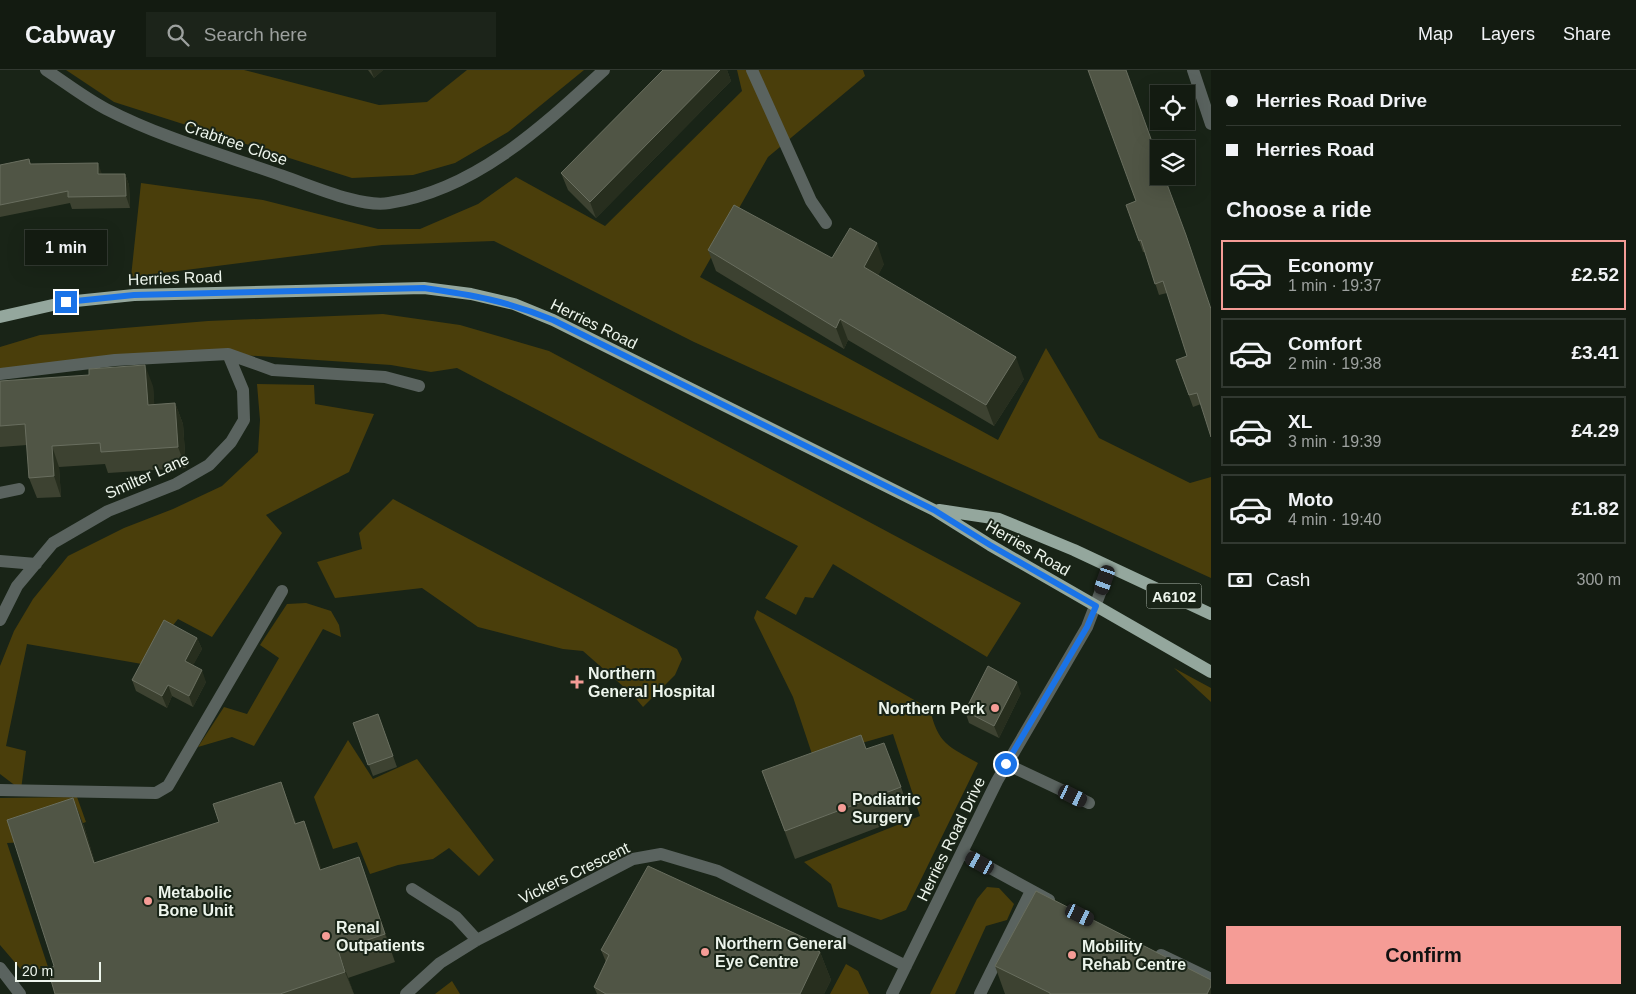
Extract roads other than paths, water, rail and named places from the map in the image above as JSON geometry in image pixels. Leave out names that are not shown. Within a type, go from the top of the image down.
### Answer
[{"type":"main road","name":"Herries Road","points":[[0,317],[66,302],[134,295],[424,288],[471,294],[514,304],[553,320],[934,510],[990,545],[1211,672]]},
{"type":"main road","name":"Herries Road","points":[[934,510],[999,519],[1110,567],[1211,614]]},
{"type":"street","name":"Crabtree Close","points":[[46,70],[105,109],[160,134],[350,199],[386,204],[429,194],[457,182],[513,150],[560,111],[604,70]]},
{"type":"street","points":[[752,70],[811,201],[826,223]]},
{"type":"street","points":[[1193,70],[1211,124]]},
{"type":"street","points":[[0,374],[116,360],[228,354],[273,370],[386,377],[419,386]]},
{"type":"street","name":"Smilter Lane","points":[[0,620],[17,586],[53,543],[108,510],[176,484],[209,466],[231,442],[244,420],[243,390],[228,354]]},
{"type":"street","points":[[0,493],[19,490]]},
{"type":"street","points":[[0,561],[36,564]]},
{"type":"street","name":"Herries Road Drive","points":[[892,994],[1006,764],[1087,627],[1110,567]]},
{"type":"street","points":[[0,790],[156,793],[168,786],[282,591]]},
{"type":"street","points":[[1006,764],[1089,804]]},
{"type":"street","points":[[963,853],[1030,891],[1065,908]]},
{"type":"street","name":"Vickers Crescent","points":[[406,994],[440,963],[477,940],[633,859],[661,854],[718,871],[906,966]]},
{"type":"street","points":[[412,889],[456,917],[477,940]]},
{"type":"street","points":[[980,994],[1030,891]]},
{"type":"street","points":[[1151,950],[1211,979]]},
{"type":"street","points":[[0,968],[20,994]]},
{"type":"place","name":"Northern General Hospital","points":[[577,682]]},
{"type":"place","name":"Northern Perk","points":[[995,708]]},
{"type":"place","name":"Podiatric Surgery","points":[[842,808]]},
{"type":"place","name":"Metabolic Bone Unit","points":[[148,901]]},
{"type":"place","name":"Renal Outpatients","points":[[326,936]]},
{"type":"place","name":"Northern General Eye Centre","points":[[705,952]]},
{"type":"place","name":"Mobility Rehab Centre","points":[[1072,955]]}]
